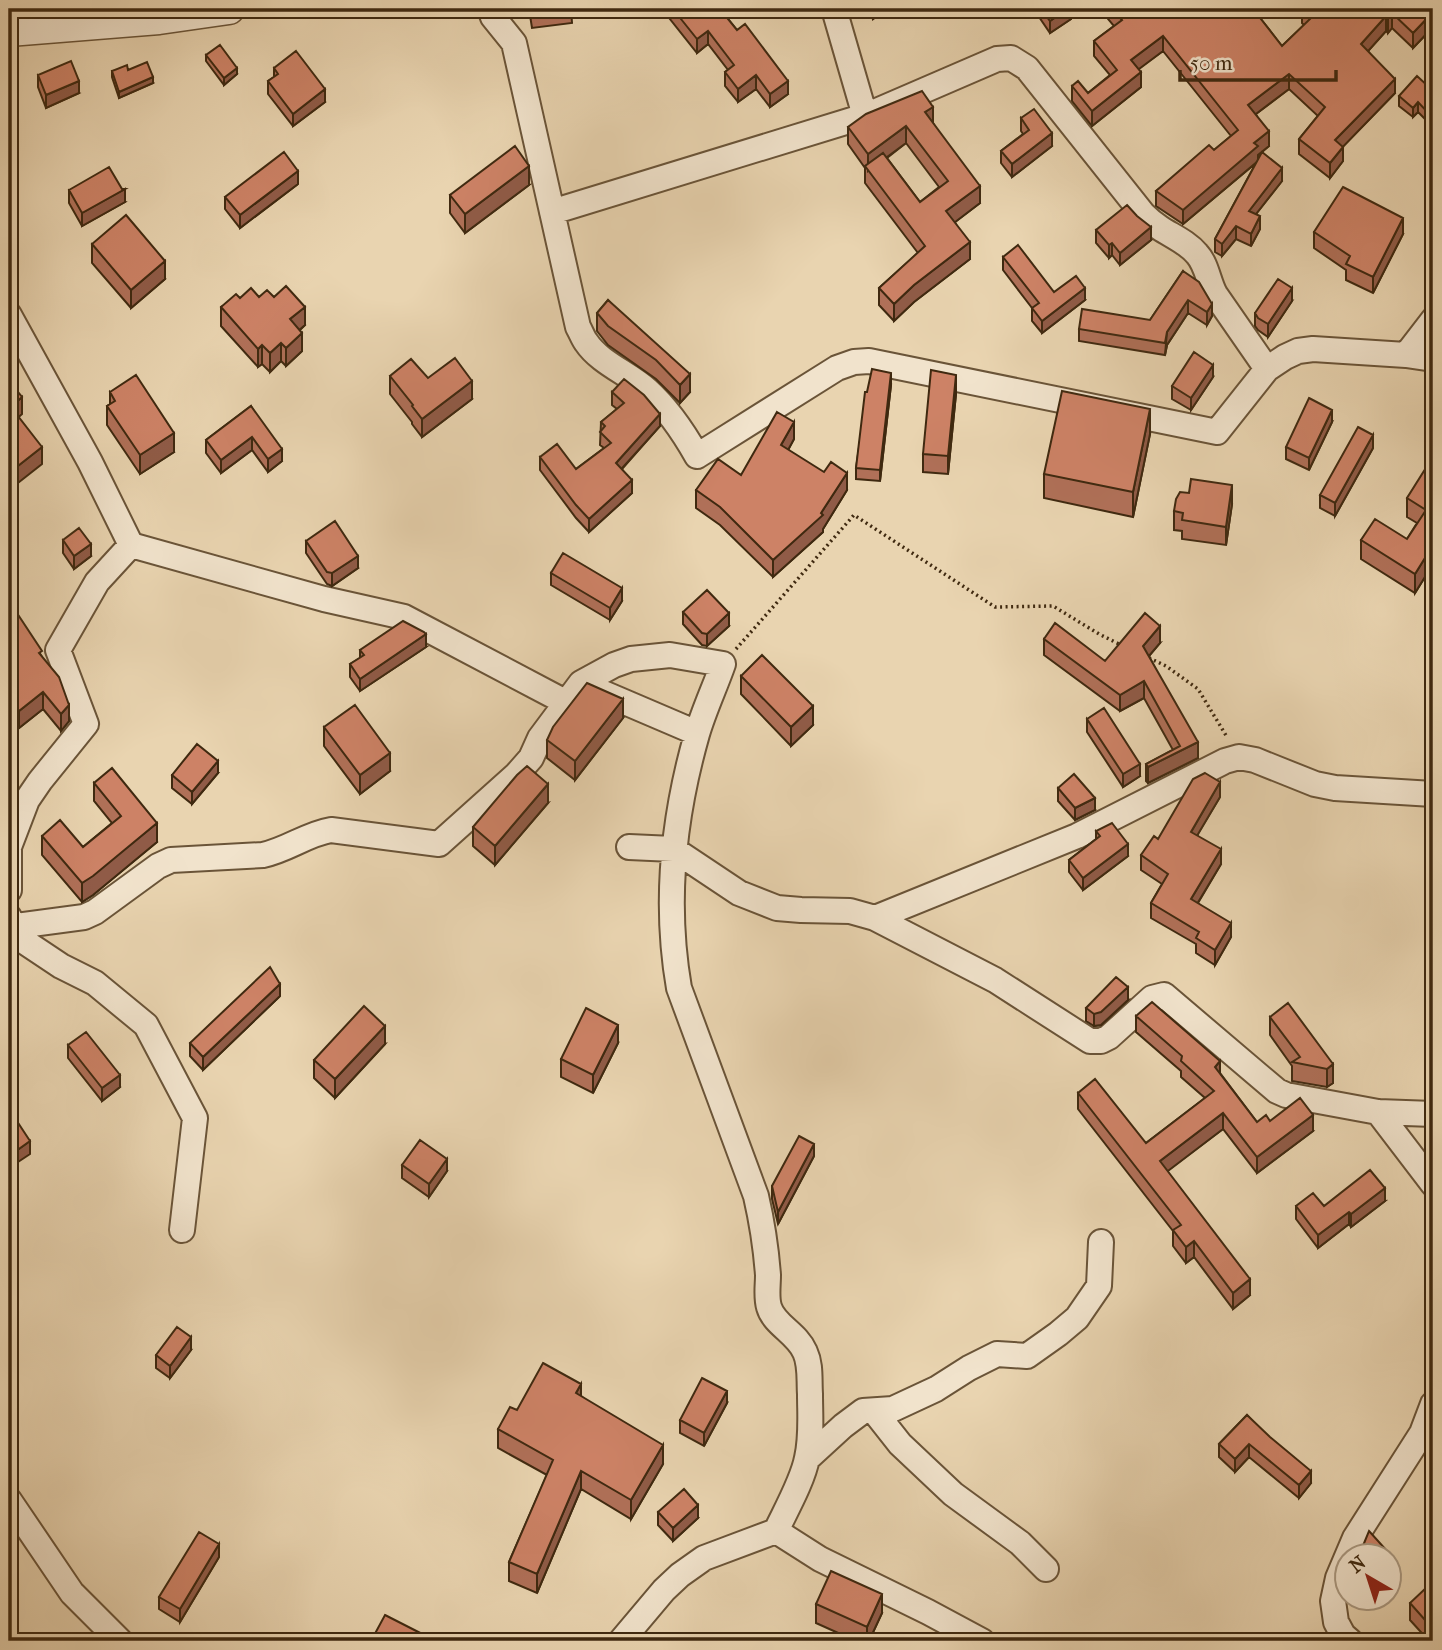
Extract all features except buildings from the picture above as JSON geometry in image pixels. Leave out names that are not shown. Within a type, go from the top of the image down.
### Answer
[{"type":"street","points":[[9,32],[159,19],[229,9]]},
{"type":"street","points":[[490,9],[493,17],[514,43],[578,327],[586,342],[600,358],[625,372],[648,391],[697,456],[837,368],[854,362],[869,361],[1217,432],[1267,369],[1298,351],[1313,349],[1433,359]]},
{"type":"street","points":[[834,9],[865,116]]},
{"type":"street","points":[[552,212],[865,116],[997,59],[1011,58],[1027,68],[1143,214],[1197,254],[1215,294],[1267,369]]},
{"type":"street","points":[[9,315],[90,462],[131,545],[324,599],[404,617],[574,693],[697,733]]},
{"type":"street","points":[[1406,355],[1433,320]]},
{"type":"street","points":[[9,890],[9,848],[27,800],[86,724],[58,650],[97,582],[131,545]]},
{"type":"street","points":[[182,1230],[195,1118],[146,1025],[95,983],[61,966],[19,938],[10,924],[84,917],[95,912],[158,866],[171,860],[263,855],[276,852],[319,832],[331,830],[439,844],[516,775],[531,758],[540,738],[574,693],[614,664],[631,659],[670,656],[723,664],[697,733],[673,849],[671,889],[675,961],[679,988],[756,1196],[763,1228],[770,1311],[797,1338],[809,1362],[810,1432],[807,1459],[776,1531],[704,1558],[680,1575],[621,1641]]},
{"type":"street","points":[[875,918],[1077,836],[1225,761],[1239,757],[1255,760],[1315,784],[1335,788],[1433,794]]},
{"type":"street","points":[[629,847],[673,849],[739,893],[777,908],[850,911],[875,918],[995,980],[1090,1041],[1101,1041],[1109,1037],[1152,998],[1164,995],[1277,1091],[1378,1112],[1433,1114]]},
{"type":"street","points":[[1378,1112],[1433,1184]]},
{"type":"street","points":[[807,1459],[863,1411],[893,1409],[936,1389],[997,1354],[1027,1356],[1058,1334],[1077,1318],[1099,1286],[1101,1242]]},
{"type":"street","points":[[1350,1641],[1336,1622],[1333,1601],[1338,1578],[1355,1538],[1422,1433],[1433,1404]]},
{"type":"street","points":[[874,1410],[900,1444],[928,1471],[953,1494],[1020,1543],[1046,1569]]},
{"type":"street","points":[[9,1500],[72,1593],[120,1641]]},
{"type":"street","points":[[776,1531],[820,1559],[982,1641]]},
{"type":"path","points":[[723,664],[854,514],[995,607],[1053,606],[1099,634],[1133,650]]},
{"type":"path","points":[[1144,656],[1166,666],[1198,689],[1239,757]]}]
